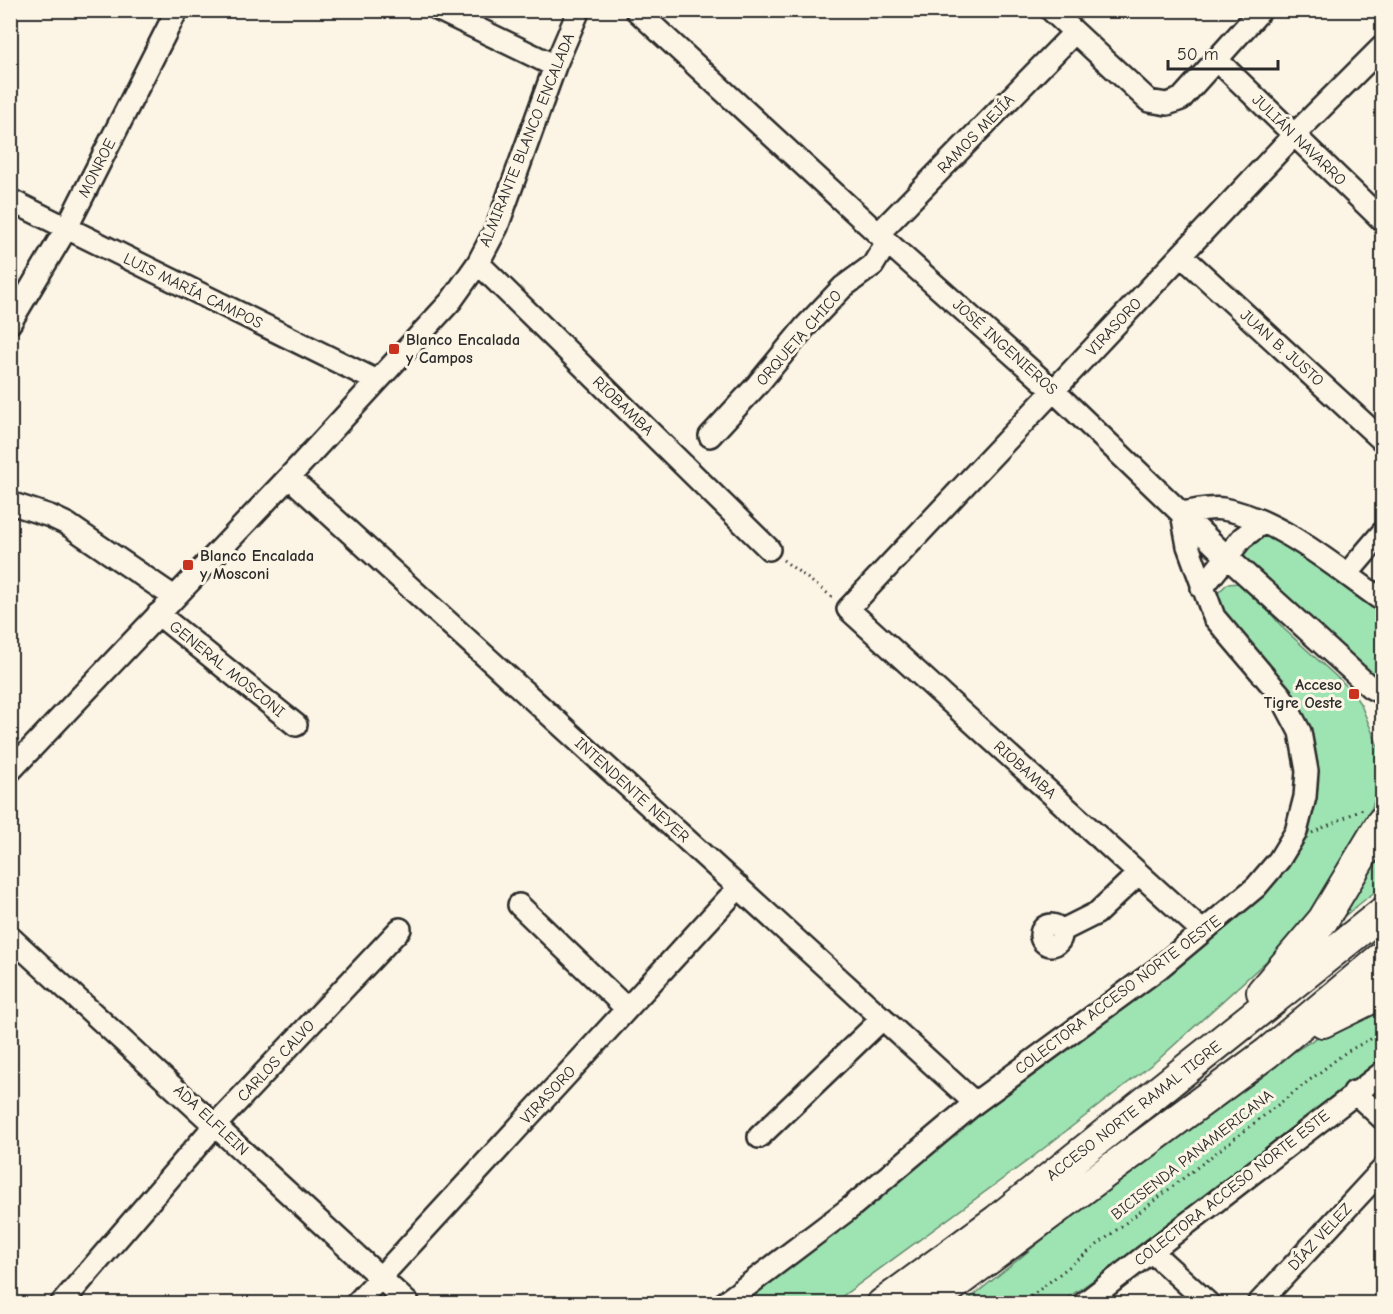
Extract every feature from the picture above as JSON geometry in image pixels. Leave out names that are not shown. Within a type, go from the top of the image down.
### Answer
[{"type":"highway","points":[[1197,1062],[1277,976],[1323,920],[1376,814]]},
{"type":"highway","name":"ACCESO NORTE RAMAL TIGRE","points":[[882,1304],[997,1220],[1383,913]]},
{"type":"highway","name":"ACCESO NORTE RAMAL TIGRE","points":[[928,1304],[1267,1053],[1383,957]]},
{"type":"highway","points":[[1267,1053],[1383,993]]},
{"type":"street","name":"MONROE","points":[[10,323],[66,228],[177,10]]},
{"type":"street","points":[[439,10],[555,66]]},
{"type":"street","name":"ALMIRANTE BLANCO ENCALADA","points":[[14,763],[290,477],[451,301],[478,263],[497,227],[555,66],[579,10]]},
{"type":"street","name":"JOSÉ INGENIEROS","points":[[636,10],[883,238],[1054,390],[1228,558],[1376,690],[1383,706]]},
{"type":"street","points":[[1051,10],[1149,101],[1167,104],[1181,99],[1261,10]]},
{"type":"street","name":"RAMOS MEJÍA","points":[[883,238],[1074,33]]},
{"type":"street","name":"VIRASORO","points":[[848,609],[1293,135],[1383,47]]},
{"type":"street","name":"JULIÁN NAVARRO","points":[[1216,59],[1383,220]]},
{"type":"street","name":"LUIS MARÍA CAMPOS","points":[[10,200],[377,381]]},
{"type":"street","name":"ORQUETA CHICO","points":[[710,436],[843,287],[873,265],[883,238]]},
{"type":"street","name":"JUAN B. JUSTO","points":[[1181,255],[1383,440]]},
{"type":"street","name":"RIOBAMBA","points":[[478,263],[769,549]]},
{"type":"street","name":"INTENDENTE NEYER","points":[[290,477],[975,1103]]},
{"type":"street","points":[[10,503],[50,516],[67,525],[174,597]]},
{"type":"street","points":[[1182,513],[1222,509],[1262,523],[1294,538],[1383,600]]},
{"type":"street","name":"COLECTORA ACCESO NORTE OESTE","points":[[723,1304],[850,1208],[975,1103],[1159,968],[1201,930],[1256,887],[1279,860],[1296,832],[1305,797],[1307,771],[1300,732],[1281,696],[1214,617],[1188,546],[1182,513]]},
{"type":"street","points":[[1202,588],[1242,538],[1262,523]]},
{"type":"street","points":[[1347,574],[1383,533]]},
{"type":"street","name":"RIOBAMBA","points":[[848,609],[1201,930]]},
{"type":"street","name":"GENERAL MOSCONI","points":[[158,614],[296,725]]},
{"type":"street","points":[[1060,931],[1097,913],[1138,874]]},
{"type":"street","name":"VIRASORO","points":[[356,1304],[739,887]]},
{"type":"street","points":[[519,905],[627,1009]]},
{"type":"street","name":"CARLOS CALVO","points":[[61,1304],[216,1124],[400,929]]},
{"type":"street","name":"ADA ELFLEIN","points":[[10,937],[410,1304]]},
{"type":"street","points":[[759,1137],[883,1017]]},
{"type":"street","name":"COLECTORA ACCESO NORTE ESTE","points":[[1083,1304],[1354,1092],[1383,1073]]},
{"type":"street","points":[[1354,1092],[1383,1118]]},
{"type":"street","name":"DÍAZ VELEZ","points":[[1258,1304],[1383,1170]]},
{"type":"street","points":[[1152,1252],[1209,1304]]},
{"type":"path","points":[[769,549],[848,609]]},
{"type":"path","points":[[1296,832],[1317,833],[1376,814]]},
{"type":"path","name":"BICISENDA PANAMERICANA","points":[[1021,1304],[1346,1052],[1383,1033]]},
{"type":"green space","points":[[1268,532],[1382,608],[1382,683],[1374,680],[1241,555],[1243,543]]},
{"type":"green space","points":[[1240,583],[1254,594],[1284,629],[1351,690],[1361,705],[1382,756],[1382,771],[1376,796],[1353,858],[1320,907],[1273,955],[1160,1058],[1030,1159],[833,1303],[736,1304],[821,1244],[979,1113],[1263,891],[1313,761],[1219,607],[1215,596],[1227,584]]},
{"type":"green space","points":[[1382,833],[1382,886],[1296,955]]},
{"type":"green space","points":[[1382,1001],[1382,1067],[1147,1243],[1060,1303],[963,1304],[1119,1178],[1271,1066]]},
{"type":"place","name":"Blanco Encalada y Campos","points":[[394,349]]},
{"type":"place","name":"Blanco Encalada y Mosconi","points":[[188,565]]},
{"type":"place","name":"Acceso Tigre Oeste","points":[[1354,694]]}]
